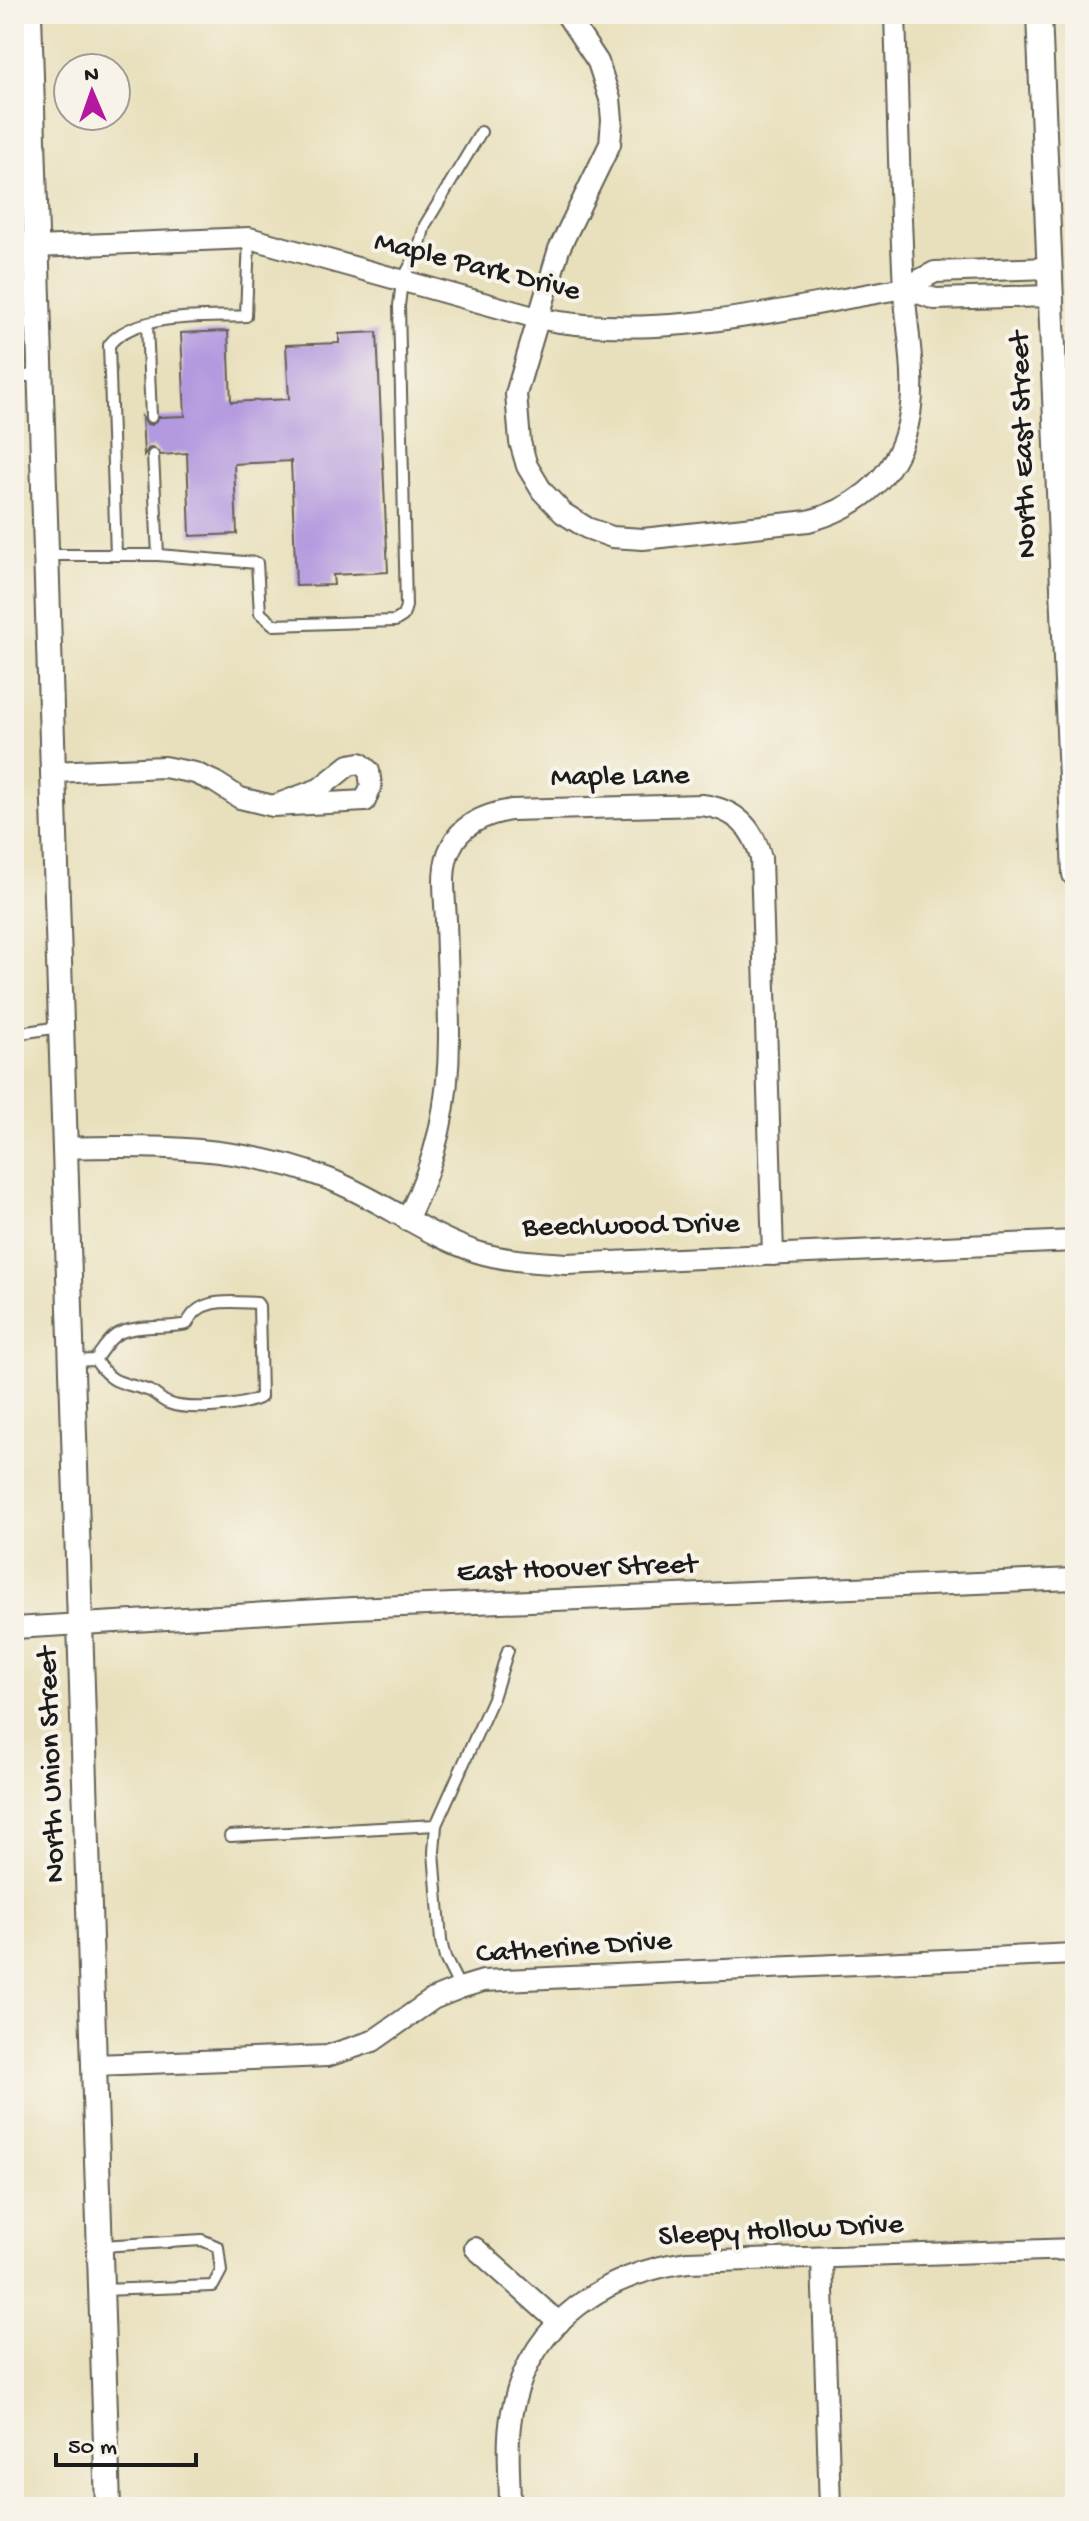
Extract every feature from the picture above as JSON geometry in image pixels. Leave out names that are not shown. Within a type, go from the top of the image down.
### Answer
[{"type":"street","name":"North Union Street","points":[[29,14],[65,1148],[83,1360],[81,1623],[108,2507]]},
{"type":"street","points":[[566,14],[598,62],[610,99],[610,144],[559,249],[537,318],[516,394],[520,442],[527,466],[542,491],[563,513],[587,528],[612,537],[643,539],[831,516],[867,494],[894,461],[910,418],[913,395],[904,288],[895,14]]},
{"type":"street","name":"North East Street","points":[[1039,14],[1075,874]]},
{"type":"street","name":"Maple Park Drive","points":[[36,247],[249,238],[578,327],[693,323],[904,288],[935,272],[1050,268]]},
{"type":"street","name":"Maple Park Drive","points":[[904,288],[935,299],[1051,296]]},
{"type":"street","points":[[53,772],[164,767],[182,769],[215,782],[240,798],[273,806]]},
{"type":"street","name":"Maple Lane","points":[[407,1220],[426,1181],[447,1097],[449,1037],[445,879],[449,849],[458,836],[481,818],[511,810],[702,805],[731,812],[742,820],[757,844],[761,858],[773,1255]]},
{"type":"street","name":"Beechwood Drive","points":[[65,1148],[190,1147],[268,1159],[333,1181],[475,1251],[534,1262],[567,1264],[1075,1241]]},
{"type":"street","name":"East Hoover Street","points":[[14,1628],[353,1608],[1075,1579]]},
{"type":"street","name":"Catherine Drive","points":[[95,2065],[327,2056],[373,2041],[433,1999],[483,1981],[1075,1954]]},
{"type":"street","points":[[475,2248],[559,2323]]},
{"type":"street","name":"Sleepy Hollow Drive","points":[[510,2507],[509,2435],[514,2402],[538,2348],[559,2323],[588,2297],[636,2272],[688,2262],[1075,2249]]},
{"type":"street","points":[[822,2258],[830,2507]]},
{"type":"lane","points":[[47,555],[158,555],[257,563],[260,613],[274,625],[395,621],[403,616],[406,606],[399,306],[402,281],[418,251],[425,225],[481,132]]},
{"type":"lane","points":[[116,555],[109,345],[115,336],[147,324],[166,320],[246,316],[249,238]]},
{"type":"lane","points":[[14,329],[38,317]]},
{"type":"lane","points":[[147,324],[151,417]]},
{"type":"lane","points":[[14,375],[41,377]]},
{"type":"lane","points":[[153,455],[158,555]]},
{"type":"lane","points":[[14,1034],[61,1027]]},
{"type":"lane","points":[[212,1303],[257,1303],[259,1306],[261,1397],[248,1403],[169,1404],[151,1391],[119,1385],[83,1360],[114,1335],[129,1330],[173,1328],[187,1324],[191,1315],[212,1303]]},
{"type":"lane","points":[[460,1988],[445,1958],[441,1941],[434,1852],[436,1825],[493,1698],[508,1650]]},
{"type":"lane","points":[[230,1836],[436,1825]]},
{"type":"lane","points":[[101,2246],[202,2240],[218,2247],[221,2271],[213,2286],[102,2290]]},
{"type":"building","points":[[228,331],[231,402],[289,399],[286,345],[339,343],[339,334],[377,332],[388,572],[333,575],[334,585],[296,586],[291,461],[234,464],[237,534],[190,536],[187,453],[161,455],[153,447],[144,455],[142,417],[152,425],[159,417],[185,416],[181,333]]}]
